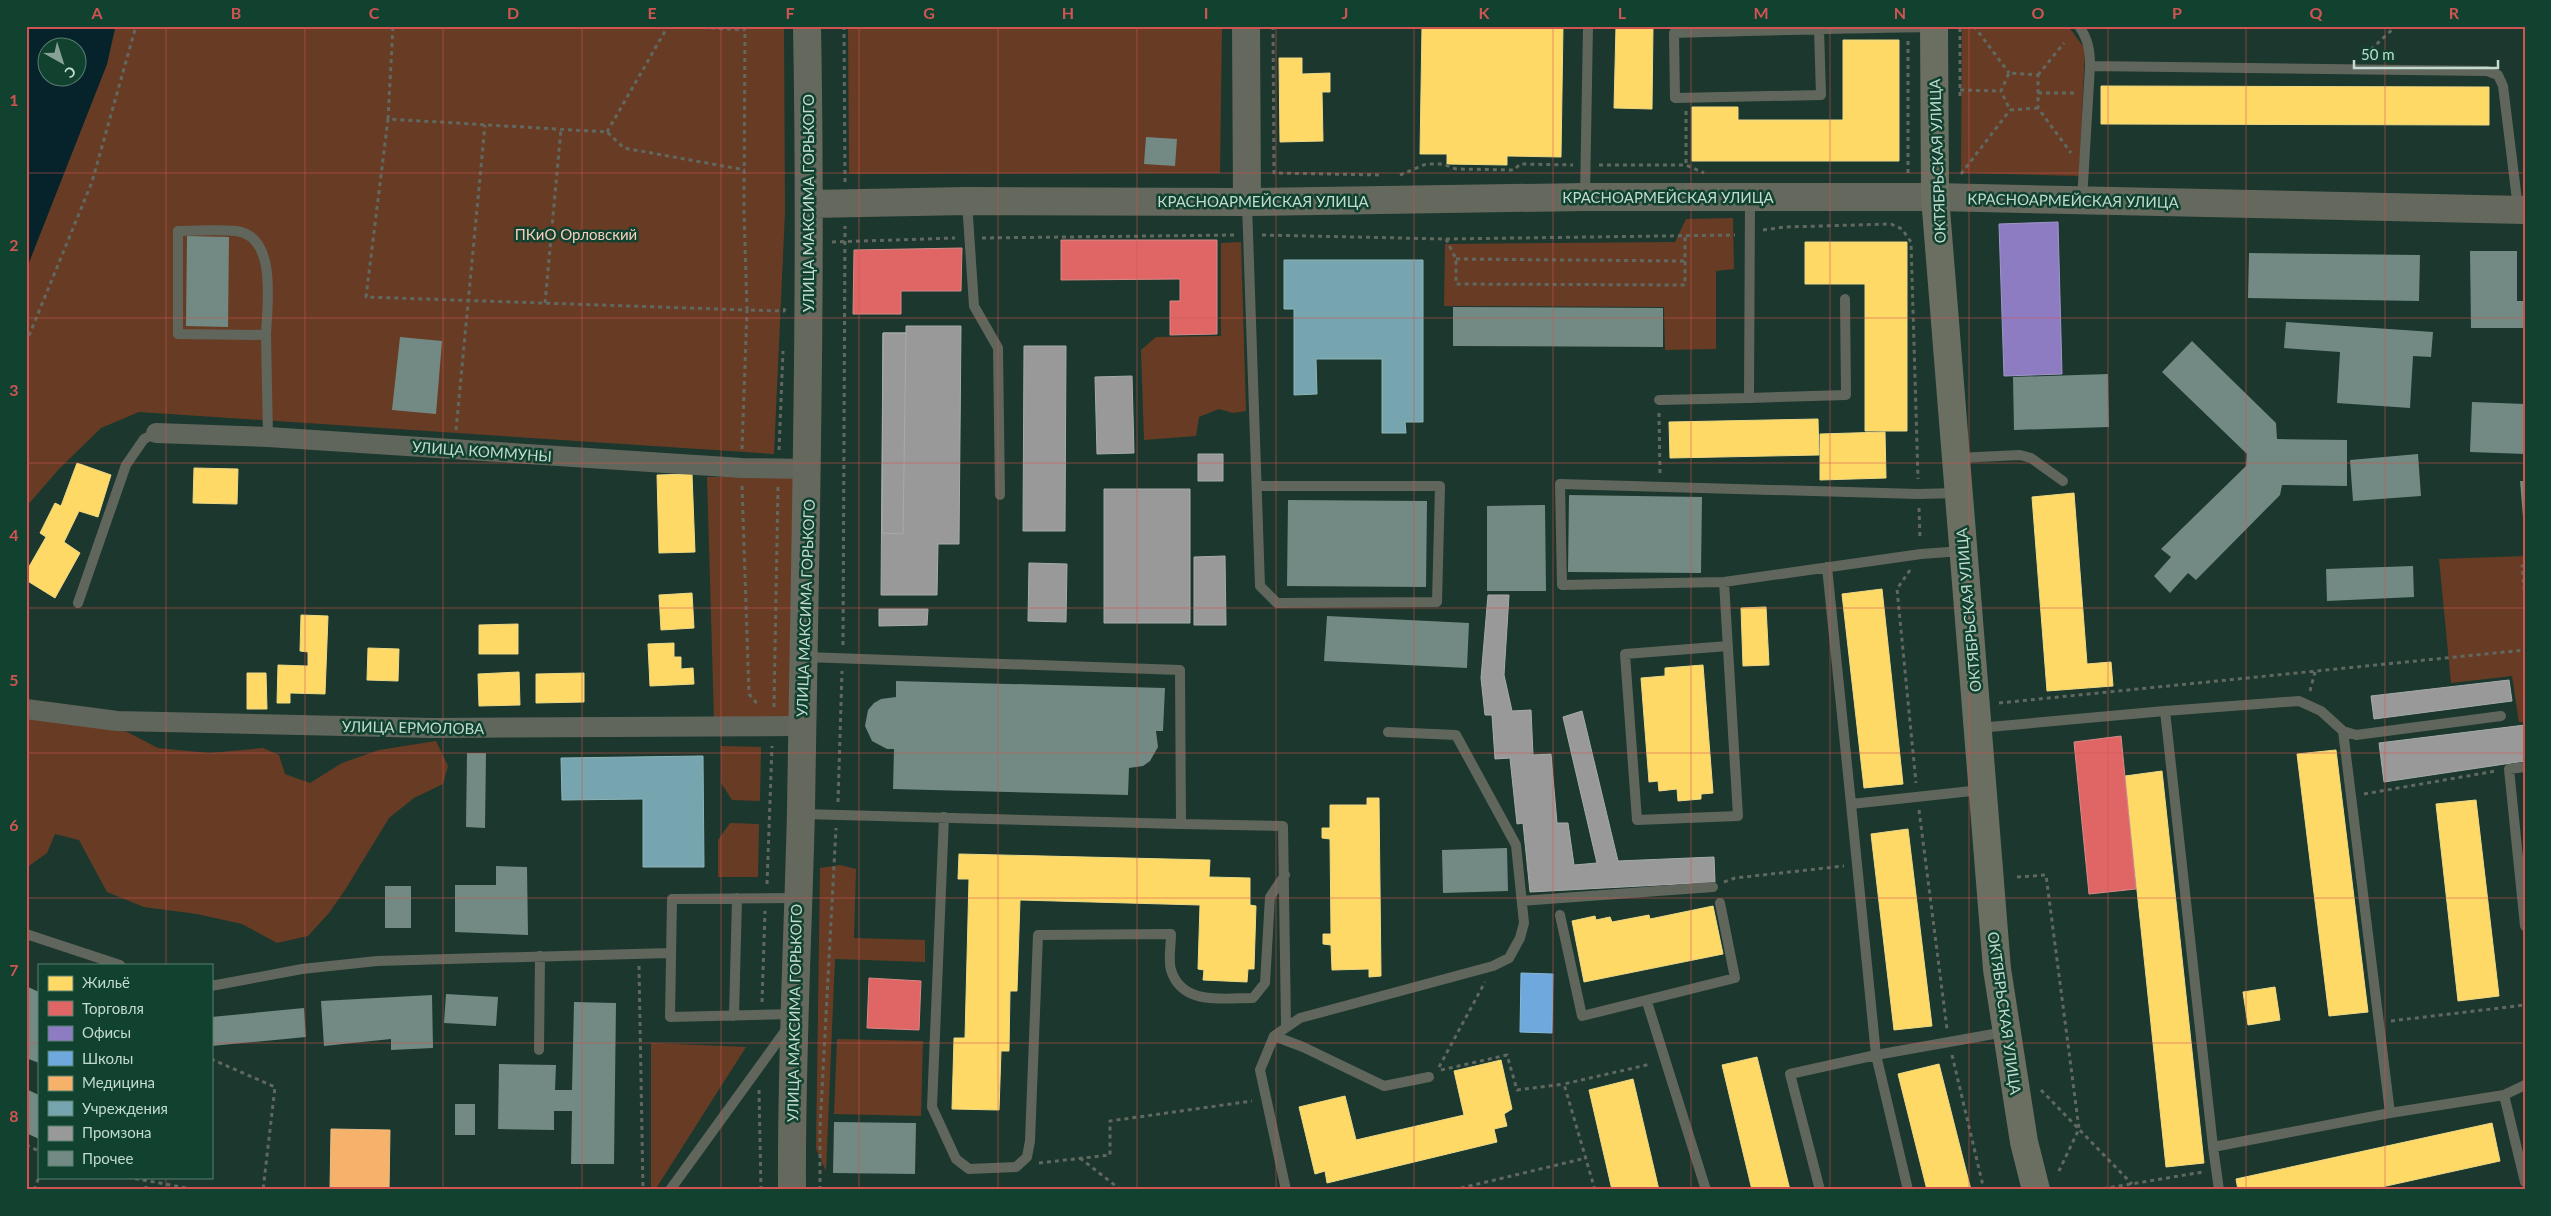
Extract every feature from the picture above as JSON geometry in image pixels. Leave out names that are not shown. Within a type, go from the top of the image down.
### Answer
[{"type":"main road","name":"ОКТЯБРЬСКАЯ УЛИЦА","points":[[1925,27],[1935,197],[1997,969],[2005,1032],[2024,1142],[2047,1186]]},
{"type":"street","name":"УЛИЦА МАКСИМА ГОРЬКОГО","points":[[792,1190],[793,1017],[808,469],[810,204],[807,26]]},
{"type":"street","points":[[1246,26],[1247,202]]},
{"type":"street","name":"КРАСНОАРМЕЙСКАЯ УЛИЦА","points":[[810,204],[967,201],[1247,202],[1585,196],[1935,197],[2521,209]]},
{"type":"street","name":"УЛИЦА КОММУНЫ","points":[[156,433],[268,437],[742,468],[808,469]]},
{"type":"street","name":"УЛИЦА ЕРМОЛОВА","points":[[26,709],[117,721],[424,728],[802,726]]},
{"type":"lane","points":[[1585,196],[1588,26]]},
{"type":"lane","points":[[2079,26],[2086,37],[2090,51],[2082,200]]},
{"type":"lane","points":[[1820,29],[1821,95],[1674,98],[1674,33],[1820,29],[1925,27]]},
{"type":"lane","points":[[2090,66],[2487,71],[2498,75],[2503,86],[2521,209]]},
{"type":"lane","points":[[1749,398],[1750,197]]},
{"type":"lane","points":[[967,201],[974,306],[998,348],[1000,494]]},
{"type":"lane","points":[[1247,202],[1260,586],[1277,602],[1437,602],[1440,486],[1257,486]]},
{"type":"lane","points":[[266,335],[178,334],[178,231],[238,231],[254,240],[264,254],[268,270],[266,335],[268,437]]},
{"type":"lane","points":[[1659,400],[1846,395],[1845,299]]},
{"type":"lane","points":[[78,604],[126,464],[144,439],[156,433]]},
{"type":"lane","points":[[1956,458],[2020,455],[2031,458],[2063,481]]},
{"type":"lane","points":[[1958,493],[1918,494],[1560,484],[1562,585],[1724,582],[1921,554],[1963,551]]},
{"type":"lane","points":[[1827,567],[1876,1055],[1908,1190]]},
{"type":"lane","points":[[1724,582],[1728,646],[1738,816],[1637,820],[1625,654],[1728,646]]},
{"type":"lane","points":[[804,657],[1180,670],[1181,824]]},
{"type":"lane","points":[[1977,728],[2299,701],[2321,711],[2343,731],[2356,735],[2376,734],[2501,716]]},
{"type":"lane","points":[[2165,711],[2219,1190]]},
{"type":"lane","points":[[2343,731],[2390,1113]]},
{"type":"lane","points":[[1286,1190],[1260,1070],[1274,1036],[1300,1018],[1493,966],[1508,958],[1520,938],[1524,923],[1516,845],[1456,735],[1388,732]]},
{"type":"lane","points":[[2525,767],[2509,769],[2525,926]]},
{"type":"lane","points":[[1851,804],[1982,790]]},
{"type":"lane","points":[[800,814],[1283,826],[1286,1026]]},
{"type":"lane","points":[[944,817],[932,1107],[956,1159],[969,1168],[1016,1167],[1027,1157],[1030,1141],[1038,935],[1171,934],[1171,970],[1180,986],[1196,998],[1253,998],[1265,983],[1270,897],[1285,875]]},
{"type":"lane","points":[[1522,901],[1713,887]]},
{"type":"lane","points":[[734,1016],[737,898]]},
{"type":"lane","points":[[793,1017],[761,1015],[670,1017],[670,953],[672,899],[797,898]]},
{"type":"lane","points":[[1560,915],[1582,1016],[1647,1002],[1735,978],[1720,903]]},
{"type":"lane","points":[[26,934],[117,964]]},
{"type":"lane","points":[[212,986],[302,969],[377,961],[670,953]]},
{"type":"lane","points":[[539,1050],[540,956]]},
{"type":"lane","points":[[1647,1002],[1706,1190]]},
{"type":"lane","points":[[670,1190],[793,1017]]},
{"type":"lane","points":[[1820,1190],[1790,1074],[1876,1055],[2005,1032]]},
{"type":"lane","points":[[1274,1036],[1303,1047],[1384,1086],[1429,1077]]},
{"type":"lane","points":[[2213,1147],[2390,1113],[2504,1095],[2525,1085]]},
{"type":"lane","points":[[2504,1095],[2525,1182]]},
{"type":"path","points":[[26,343],[92,182],[136,26]]},
{"type":"path","points":[[393,26],[388,120],[366,297],[784,311]]},
{"type":"path","points":[[607,132],[668,26]]},
{"type":"path","points":[[679,26],[745,28],[746,310],[742,468],[750,694],[773,726]]},
{"type":"path","points":[[820,1190],[820,1128],[837,815],[842,659],[844,241],[846,204],[844,26]]},
{"type":"path","points":[[1273,26],[1274,173]]},
{"type":"path","points":[[1960,26],[1960,100]]},
{"type":"path","points":[[1974,26],[2009,73]]},
{"type":"path","points":[[2349,70],[2396,26]]},
{"type":"path","points":[[1909,163],[1925,27]]},
{"type":"path","points":[[2064,43],[2038,74],[2038,108],[2083,170]]},
{"type":"path","points":[[2009,73],[2038,74]]},
{"type":"path","points":[[2009,73],[2001,91],[2010,110]]},
{"type":"path","points":[[1960,90],[2001,91]]},
{"type":"path","points":[[2038,94],[2088,93]]},
{"type":"path","points":[[1686,98],[1686,165]]},
{"type":"path","points":[[1959,177],[2010,110],[2038,108]]},
{"type":"path","points":[[388,120],[607,132],[624,148],[745,170]]},
{"type":"path","points":[[455,450],[485,125]]},
{"type":"path","points":[[545,304],[561,129]]},
{"type":"path","points":[[1958,170],[1959,177]]},
{"type":"path","points":[[1959,177],[1966,176]]},
{"type":"path","points":[[809,244],[844,241],[970,238],[1248,235],[1446,239],[1730,237],[1784,226],[1891,224],[1902,229],[1911,242],[1921,554],[1897,589],[1917,797],[1949,1041],[1984,1190]]},
{"type":"path","points":[[1446,239],[1456,259],[1456,284],[1579,286],[1685,285],[1685,237]]},
{"type":"path","points":[[1456,259],[1684,261]]},
{"type":"path","points":[[784,301],[784,321]]},
{"type":"path","points":[[761,1015],[773,726],[778,469],[783,350]]},
{"type":"path","points":[[1659,400],[1660,486]]},
{"type":"path","points":[[2525,566],[2522,566],[2525,600]]},
{"type":"path","points":[[1999,703],[2525,650]]},
{"type":"path","points":[[2306,704],[2315,672]]},
{"type":"path","points":[[2351,796],[2509,769]]},
{"type":"path","points":[[1713,887],[1735,878],[1857,864]]},
{"type":"path","points":[[2017,877],[2046,875],[2079,1129],[2056,1175],[2047,1186]]},
{"type":"path","points":[[639,953],[643,1190]]},
{"type":"path","points":[[1493,966],[1436,1071],[1507,1055],[1517,1090],[1564,1084],[1665,1060]]},
{"type":"path","points":[[2379,1023],[2525,1005]]},
{"type":"path","points":[[212,1059],[274,1087],[262,1190]]},
{"type":"path","points":[[759,1067],[762,1190]]},
{"type":"path","points":[[1564,1084],[1595,1190]]},
{"type":"path","points":[[2041,1090],[2132,1184]]},
{"type":"path","points":[[1027,1157],[1040,1163],[1110,1155],[1110,1121],[1266,1098]]},
{"type":"path","points":[[26,1145],[38,1151]]},
{"type":"path","points":[[1080,1158],[1121,1190]]},
{"type":"path","points":[[1453,1190],[1586,1158]]},
{"type":"path","points":[[2095,1190],[2216,1170]]},
{"type":"path","points":[[34,1190],[39,1178]]},
{"type":"path","points":[[131,1178],[197,1190]]},
{"type":"path","points":[[146,1182],[146,1190]]},
{"type":"green space","name":"ПКиО Орловский","points":[[116,26],[784,26],[785,212],[774,454],[139,412],[101,428],[59,469],[26,507],[26,270],[107,64]]},
{"type":"green space","points":[[848,26],[1222,26],[1220,173],[849,174]]},
{"type":"green space","points":[[1962,26],[2068,26],[2085,49],[2079,176],[1961,173]]},
{"type":"green space","points":[[1733,218],[1734,269],[1716,271],[1716,349],[1665,350],[1664,307],[1444,306],[1445,244],[1675,242],[1686,219]]},
{"type":"green space","points":[[1241,242],[1246,411],[1233,413],[1219,409],[1199,417],[1196,436],[1144,440],[1141,350],[1156,337],[1221,336],[1221,243]]},
{"type":"green space","points":[[707,477],[794,477],[793,717],[714,719]]},
{"type":"green space","points":[[2525,556],[2525,722],[2519,722],[2512,676],[2451,683],[2439,559]]},
{"type":"green space","points":[[26,711],[43,711],[127,732],[158,748],[209,753],[263,748],[279,755],[285,774],[310,783],[342,763],[379,750],[436,741],[448,766],[443,784],[414,798],[389,818],[345,890],[329,913],[308,936],[277,943],[242,924],[197,914],[144,907],[107,892],[79,840],[55,834],[47,853],[26,868]]},
{"type":"green space","points":[[721,746],[761,747],[760,801],[732,800],[721,783]]},
{"type":"green space","points":[[730,823],[759,824],[758,877],[718,877],[718,840]]},
{"type":"green space","points":[[840,865],[856,869],[854,938],[925,940],[925,962],[835,959],[826,1171],[816,1149],[820,868]]},
{"type":"green space","points":[[837,1039],[923,1041],[921,1116],[834,1114]]},
{"type":"green space","points":[[651,1043],[746,1047],[655,1190],[651,1190]]},
{"type":"water","points":[[26,26],[115,26],[107,64],[26,270]]},
{"type":"building: Жильё","points":[[1422,26],[1563,26],[1561,157],[1507,156],[1507,165],[1447,164],[1447,154],[1420,154]]},
{"type":"building: Жильё","points":[[1616,26],[1653,26],[1652,109],[1614,108]]},
{"type":"building: Жильё","points":[[1843,40],[1899,40],[1899,161],[1692,161],[1692,107],[1738,107],[1738,120],[1843,120]]},
{"type":"building: Жильё","points":[[1279,58],[1302,58],[1302,74],[1330,73],[1330,92],[1322,92],[1323,141],[1280,142]]},
{"type":"building: Жильё","points":[[2101,86],[2489,87],[2489,125],[2101,124]]},
{"type":"building: Жильё","points":[[1805,242],[1907,242],[1907,431],[1865,431],[1865,284],[1805,284]]},
{"type":"building: Жильё","points":[[1818,419],[1819,455],[1670,458],[1669,422]]},
{"type":"building: Жильё","points":[[1885,432],[1886,478],[1820,480],[1820,434]]},
{"type":"building: Жильё","points":[[77,463],[111,475],[98,517],[79,511],[64,542],[80,553],[55,598],[26,580],[26,572],[46,537],[40,533],[55,503],[61,506]]},
{"type":"building: Жильё","points":[[194,468],[238,469],[237,504],[193,503]]},
{"type":"building: Жильё","points":[[692,474],[695,552],[659,553],[657,475]]},
{"type":"building: Жильё","points":[[2074,493],[2087,664],[2111,662],[2113,686],[2047,691],[2032,497]]},
{"type":"building: Жильё","points":[[1882,589],[1903,784],[1864,788],[1842,594]]},
{"type":"building: Жильё","points":[[692,593],[694,628],[661,630],[659,595]]},
{"type":"building: Жильё","points":[[1766,607],[1769,665],[1743,666],[1741,608]]},
{"type":"building: Жильё","points":[[301,615],[328,616],[325,694],[290,693],[290,703],[277,703],[278,665],[308,666],[308,652],[300,651]]},
{"type":"building: Жильё","points":[[518,624],[518,654],[479,654],[479,625]]},
{"type":"building: Жильё","points":[[674,643],[674,657],[681,657],[681,669],[693,668],[694,684],[650,686],[648,644]]},
{"type":"building: Жильё","points":[[368,648],[399,649],[398,681],[367,680]]},
{"type":"building: Жильё","points":[[1703,665],[1713,793],[1701,794],[1701,799],[1678,801],[1677,789],[1659,791],[1658,781],[1649,782],[1641,678],[1665,676],[1665,668]]},
{"type":"building: Жильё","points":[[519,672],[520,705],[479,706],[478,674]]},
{"type":"building: Жильё","points":[[247,673],[266,673],[267,709],[247,709]]},
{"type":"building: Жильё","points":[[584,673],[584,702],[536,703],[536,674]]},
{"type":"building: Жильё","points":[[2336,750],[2368,1012],[2329,1016],[2297,754]]},
{"type":"building: Жильё","points":[[2162,771],[2204,1163],[2166,1167],[2125,776]]},
{"type":"building: Жильё","points":[[1367,798],[1379,798],[1381,976],[1369,977],[1369,969],[1332,970],[1331,945],[1323,944],[1323,934],[1331,934],[1330,839],[1322,838],[1322,828],[1330,828],[1330,805],[1367,805]]},
{"type":"building: Жильё","points":[[2476,800],[2499,996],[2458,1001],[2436,804]]},
{"type":"building: Жильё","points":[[1908,829],[1932,1026],[1894,1030],[1871,834]]},
{"type":"building: Жильё","points":[[959,854],[1210,860],[1209,877],[1250,878],[1250,905],[1256,906],[1254,969],[1248,969],[1247,982],[1203,980],[1204,970],[1198,969],[1200,905],[1020,900],[1017,991],[1010,991],[1009,1051],[1001,1051],[999,1110],[952,1109],[954,1038],[965,1038],[969,879],[958,879]]},
{"type":"building: Жильё","points":[[1713,906],[1723,954],[1584,982],[1572,921],[1595,916],[1596,920],[1610,917],[1612,922],[1649,915],[1650,919]]},
{"type":"building: Жильё","points":[[2275,987],[2280,1020],[2248,1025],[2243,992]]},
{"type":"building: Жильё","points":[[1757,1057],[1790,1190],[1752,1190],[1722,1065]]},
{"type":"building: Жильё","points":[[1501,1060],[1512,1109],[1504,1114],[1507,1126],[1494,1129],[1497,1142],[1327,1183],[1325,1171],[1315,1174],[1299,1107],[1345,1096],[1356,1140],[1464,1115],[1454,1071]]},
{"type":"building: Жильё","points":[[1939,1064],[1971,1190],[1927,1190],[1898,1074]]},
{"type":"building: Жильё","points":[[1633,1079],[1659,1190],[1612,1190],[1589,1090]]},
{"type":"building: Жильё","points":[[2492,1123],[2500,1161],[2368,1190],[2238,1190],[2236,1179]]},
{"type":"building: Торговля","points":[[1061,240],[1217,240],[1217,334],[1170,335],[1170,301],[1180,301],[1180,279],[1061,280]]},
{"type":"building: Торговля","points":[[962,248],[961,291],[901,291],[901,314],[853,314],[854,250]]},
{"type":"building: Торговля","points":[[2121,736],[2136,889],[2089,894],[2074,742]]},
{"type":"building: Торговля","points":[[869,978],[921,981],[919,1030],[867,1028]]},
{"type":"building: Офисы","points":[[2058,222],[2062,374],[2004,376],[1999,224]]},
{"type":"building: Школы","points":[[1521,973],[1553,974],[1552,1033],[1520,1032]]},
{"type":"building: Медицина","points":[[331,1129],[390,1130],[389,1190],[330,1190]]},
{"type":"building: Учреждения","points":[[1284,260],[1423,260],[1423,422],[1405,422],[1406,433],[1382,433],[1382,359],[1316,359],[1317,394],[1294,395],[1294,309],[1284,309]]},
{"type":"building: Учреждения","points":[[703,756],[704,867],[643,867],[643,799],[562,800],[561,758]]},
{"type":"building: Промзона","points":[[906,326],[961,326],[959,544],[938,544],[937,595],[881,595],[883,333],[906,333]]},
{"type":"building: Промзона","points":[[883,333],[906,333],[903,534],[882,533]]},
{"type":"building: Промзона","points":[[1024,346],[1066,346],[1065,531],[1023,531]]},
{"type":"building: Промзона","points":[[1132,376],[1134,453],[1097,454],[1095,377]]},
{"type":"building: Промзона","points":[[1198,454],[1223,454],[1223,481],[1198,481]]},
{"type":"building: Промзона","points":[[1104,489],[1190,489],[1190,623],[1104,623]]},
{"type":"building: Промзона","points":[[1225,556],[1226,625],[1194,625],[1194,557]]},
{"type":"building: Промзона","points":[[1029,563],[1067,564],[1066,622],[1028,621]]},
{"type":"building: Промзона","points":[[1488,595],[1509,595],[1504,675],[1512,711],[1531,710],[1533,755],[1551,754],[1557,823],[1568,823],[1574,865],[1597,863],[1563,717],[1582,711],[1618,861],[1714,857],[1715,882],[1530,892],[1523,823],[1517,824],[1510,758],[1495,759],[1492,715],[1485,715],[1481,678]]},
{"type":"building: Промзона","points":[[879,609],[928,609],[927,625],[879,626]]},
{"type":"building: Промзона","points":[[2509,680],[2512,701],[2374,719],[2371,696]]},
{"type":"building: Промзона","points":[[2525,725],[2525,761],[2384,782],[2379,743]]},
{"type":"building: Прочее","points":[[1146,137],[1177,139],[1175,166],[1144,164]]},
{"type":"building: Прочее","points":[[187,236],[229,237],[228,327],[186,326]]},
{"type":"building: Прочее","points":[[2470,251],[2517,251],[2517,301],[2525,301],[2525,328],[2471,328]]},
{"type":"building: Прочее","points":[[2249,253],[2420,255],[2419,301],[2248,298]]},
{"type":"building: Прочее","points":[[1453,307],[1663,308],[1663,347],[1453,346]]},
{"type":"building: Прочее","points":[[2286,322],[2433,332],[2431,357],[2413,356],[2410,408],[2337,403],[2340,352],[2284,348]]},
{"type":"building: Прочее","points":[[400,337],[442,341],[436,414],[392,410]]},
{"type":"building: Прочее","points":[[2192,341],[2276,423],[2277,439],[2347,440],[2347,486],[2282,485],[2280,495],[2196,580],[2188,573],[2170,593],[2154,576],[2171,557],[2161,549],[2246,466],[2247,454],[2162,372]]},
{"type":"building: Прочее","points":[[2108,374],[2109,427],[2014,430],[2013,377]]},
{"type":"building: Прочее","points":[[2472,402],[2525,404],[2525,454],[2470,452]]},
{"type":"building: Прочее","points":[[2418,454],[2421,496],[2353,501],[2350,460]]},
{"type":"building: Прочее","points":[[2520,481],[2525,481],[2525,517],[2523,517]]},
{"type":"building: Прочее","points":[[1569,495],[1702,497],[1701,573],[1568,572]]},
{"type":"building: Прочее","points":[[1288,500],[1427,501],[1426,587],[1287,586]]},
{"type":"building: Прочее","points":[[1545,505],[1546,591],[1487,591],[1487,506]]},
{"type":"building: Прочее","points":[[2413,566],[2414,597],[2327,601],[2326,569]]},
{"type":"building: Прочее","points":[[1327,616],[1469,623],[1467,668],[1324,661]]},
{"type":"building: Прочее","points":[[896,681],[1165,688],[1163,731],[1156,731],[1158,747],[1150,761],[1143,766],[1129,768],[1128,795],[893,789],[894,749],[887,749],[872,741],[865,726],[868,710],[874,703],[881,699],[896,697]]},
{"type":"building: Прочее","points":[[467,753],[486,753],[485,828],[466,827]]},
{"type":"building: Прочее","points":[[1507,848],[1508,891],[1443,893],[1442,850]]},
{"type":"building: Прочее","points":[[496,866],[527,867],[528,935],[455,932],[455,885],[496,885]]},
{"type":"building: Прочее","points":[[385,886],[411,886],[411,928],[385,928]]},
{"type":"building: Прочее","points":[[26,986],[38,992],[38,1063],[26,1058]]},
{"type":"building: Прочее","points":[[446,994],[498,997],[496,1026],[444,1023]]},
{"type":"building: Прочее","points":[[432,995],[433,1048],[391,1050],[391,1039],[324,1046],[321,1001]]},
{"type":"building: Прочее","points":[[574,1002],[616,1003],[614,1164],[571,1164],[572,1111],[554,1111],[554,1130],[498,1129],[499,1064],[556,1065],[555,1090],[572,1090]]},
{"type":"building: Прочее","points":[[304,1008],[306,1037],[212,1046],[212,1017]]},
{"type":"building: Прочее","points":[[26,1089],[38,1095],[38,1139],[26,1133]]},
{"type":"building: Прочее","points":[[455,1104],[475,1104],[475,1135],[455,1135]]},
{"type":"building: Прочее","points":[[834,1122],[916,1123],[915,1174],[833,1173]]}]
